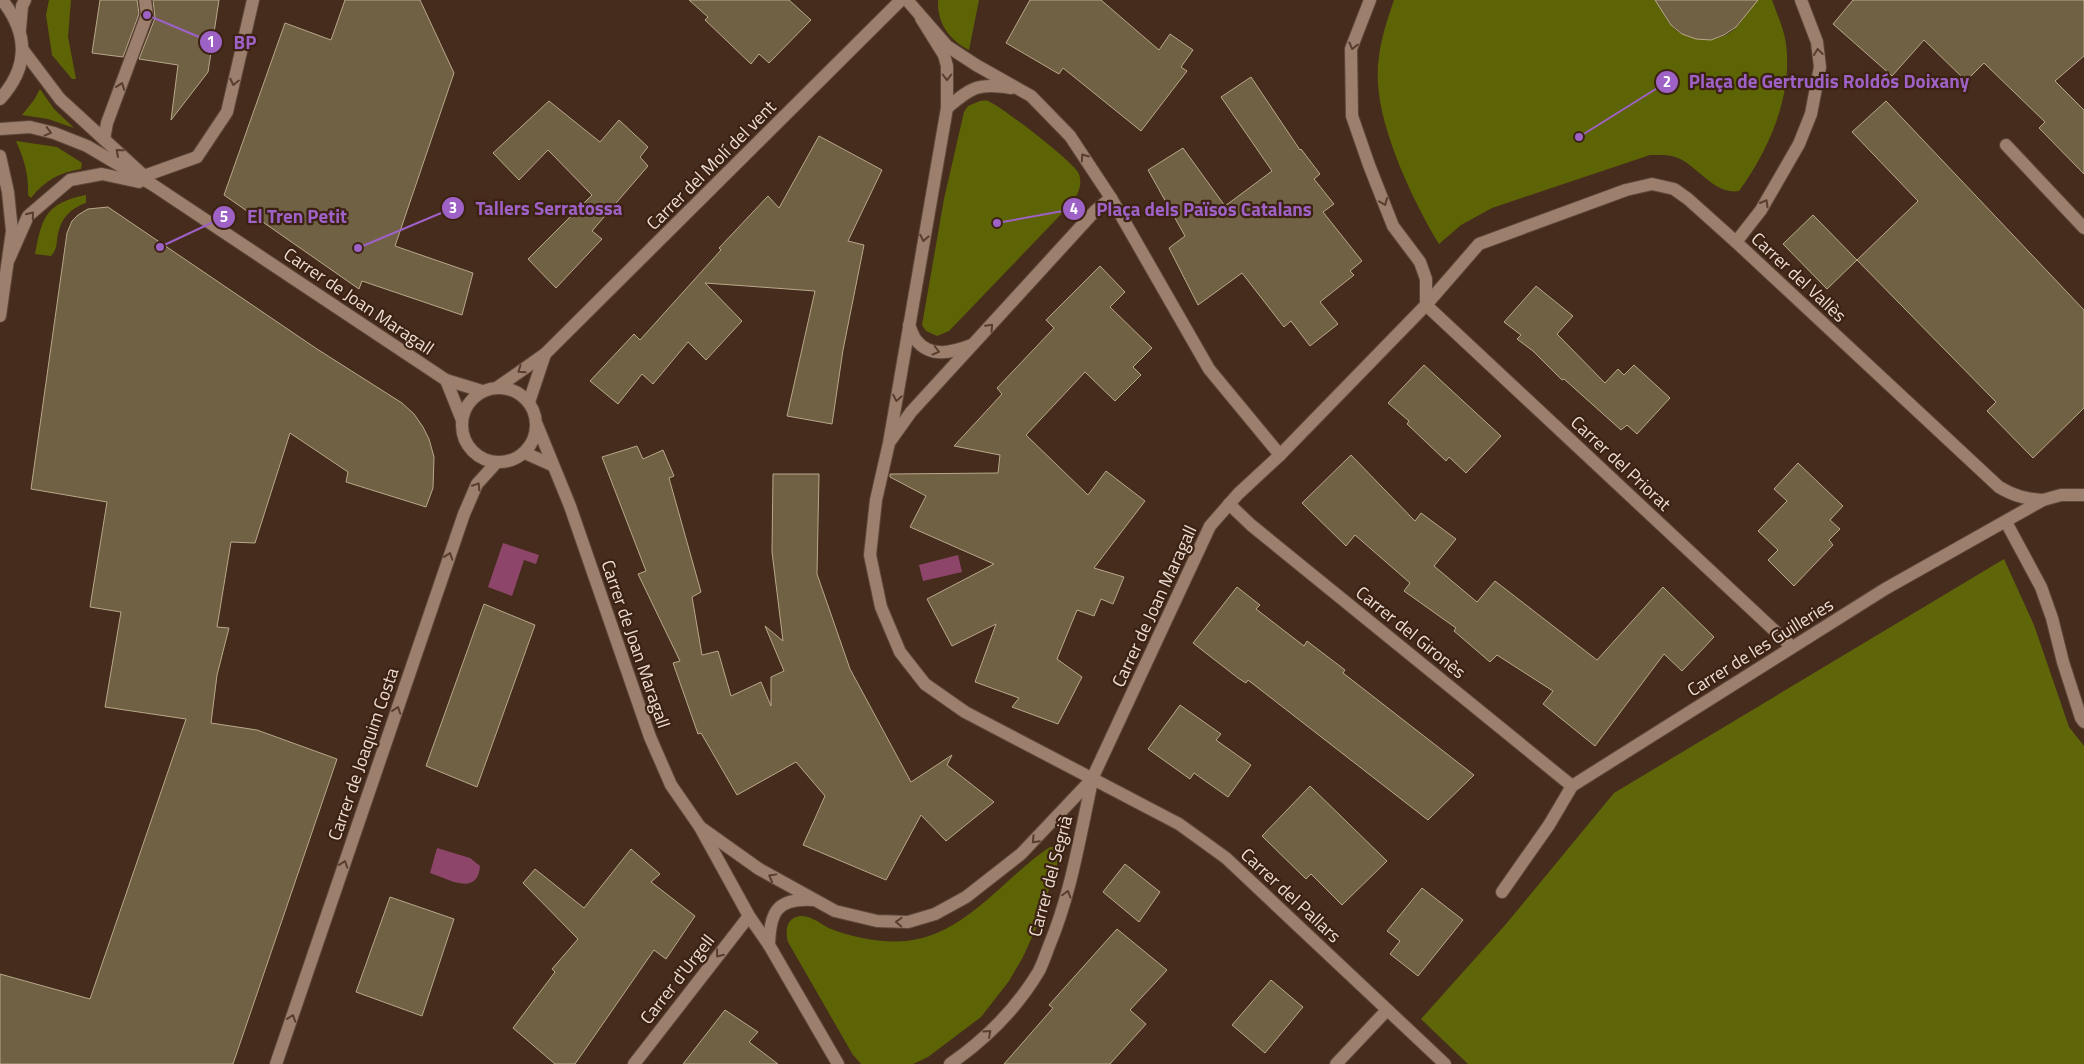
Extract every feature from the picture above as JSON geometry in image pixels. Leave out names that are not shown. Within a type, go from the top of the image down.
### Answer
[{"type":"street","points":[[0,99],[12,86],[19,69],[23,50],[12,13],[2,0]]},
{"type":"street","points":[[20,37],[22,6],[25,0]]},
{"type":"street","points":[[104,139],[107,122],[146,15],[145,0]]},
{"type":"street","points":[[144,176],[197,157],[227,112],[253,0]]},
{"type":"street","name":"Carrer del Molí del vent","points":[[498,387],[545,354],[901,0]]},
{"type":"street","points":[[907,0],[947,46],[1031,96],[1070,136],[1110,198],[1209,369],[1280,455]]},
{"type":"street","points":[[1370,0],[1351,49],[1352,116],[1393,226],[1420,262],[1426,279],[1426,304]]},
{"type":"street","name":"Carrer del Vallès","points":[[1801,0],[1817,42],[1820,67],[1811,114],[1799,144],[1761,210],[1736,242],[1999,487],[2027,499],[2043,500]]},
{"type":"street","name":"Carrer del Pallars","points":[[921,18],[944,55],[947,66],[947,108],[889,443],[876,500],[870,555],[881,607],[900,652],[925,684],[965,712],[1179,824],[1226,858],[1445,1064]]},
{"type":"street","name":"Carrer de Joan Maragall","points":[[23,50],[60,99],[154,186]]},
{"type":"street","points":[[947,108],[968,90],[984,85],[1009,87],[1031,96]]},
{"type":"street","name":"Carrer de Joan Maragall","points":[[0,128],[30,127],[54,133],[87,146],[154,186],[446,380],[482,391]]},
{"type":"street","points":[[2006,145],[2084,228]]},
{"type":"street","points":[[0,156],[8,192],[12,232],[0,316]]},
{"type":"street","points":[[9,259],[28,216],[70,180],[102,174],[154,186]]},
{"type":"street","name":"Carrer de Joan Maragall","points":[[700,827],[759,869],[814,901],[836,911],[877,921],[908,922],[935,914],[966,898],[1021,854],[1092,779],[1210,526],[1229,504],[1280,455],[1426,304],[1480,244],[1626,190],[1652,184],[1674,189],[1736,242]]},
{"type":"street","points":[[889,443],[911,412],[1095,211],[1110,198]]},
{"type":"street","name":"Carrer del Priorat","points":[[1426,304],[1792,647]]},
{"type":"street","points":[[909,325],[916,340],[929,350],[947,354],[975,344]]},
{"type":"street","name":"Carrer del Molí del vent","points":[[529,402],[545,354]]},
{"type":"street","points":[[446,380],[462,420],[463,432],[468,444],[473,452],[484,459],[497,462],[514,460],[525,452],[534,438],[537,425],[535,413],[529,402],[520,393],[498,387],[482,391],[472,399],[465,410],[462,420]]},
{"type":"street","name":"Carrer de Joan Maragall","points":[[537,425],[570,506],[650,737],[671,786],[700,827],[749,916],[769,945],[838,1064]]},
{"type":"street","points":[[525,452],[552,465]]},
{"type":"street","name":"Carrer de Joaquim Costa","points":[[276,1064],[464,514],[477,484],[497,462]]},
{"type":"street","name":"Carrer de les Guilleries","points":[[1502,892],[1549,825],[1572,786],[1885,589],[2043,500],[2061,495],[2084,495]]},
{"type":"street","name":"Carrer del Gironès","points":[[1229,504],[1251,525],[1572,786]]},
{"type":"street","points":[[2006,522],[2041,587],[2052,618],[2069,681],[2084,722]]},
{"type":"street","name":"Carrer del Segrià","points":[[950,1064],[994,1029],[1020,998],[1040,969],[1057,928],[1070,883],[1092,779]]},
{"type":"street","points":[[769,945],[771,917],[782,905],[796,899],[814,901]]},
{"type":"street","name":"Carrer d'Urgell","points":[[634,1064],[749,916]]},
{"type":"street","points":[[1336,1064],[1388,1010]]},
{"type":"green space","points":[[49,0],[71,0],[68,37],[76,79],[72,79],[52,55],[46,15]]},
{"type":"green space","points":[[938,0],[979,0],[969,50],[950,36],[946,30],[940,16]]},
{"type":"green space","points":[[1394,0],[1659,0],[1667,20],[1673,28],[1685,35],[1709,39],[1724,36],[1737,27],[1746,14],[1750,0],[1772,0],[1786,44],[1786,83],[1782,102],[1769,140],[1739,191],[1730,191],[1714,185],[1686,162],[1678,158],[1667,155],[1650,155],[1492,208],[1461,225],[1439,244],[1409,188],[1392,144],[1380,102],[1378,61],[1384,30]]},
{"type":"green space","points":[[40,89],[54,109],[74,128],[48,119],[22,115]]},
{"type":"green space","points":[[980,101],[988,101],[1007,113],[1065,159],[1079,174],[1080,187],[1069,206],[949,331],[937,336],[926,331],[922,325],[944,199],[964,112],[968,106]]},
{"type":"green space","points":[[16,141],[57,147],[82,163],[81,169],[66,172],[53,178],[31,198],[28,195],[25,167]]},
{"type":"green space","points":[[86,195],[86,203],[71,211],[64,218],[59,228],[56,248],[51,256],[35,254],[40,230],[54,207],[62,202]]},
{"type":"green space","points":[[1050,847],[1056,847],[1061,851],[1037,926],[1023,957],[1009,981],[981,1017],[928,1057],[913,1064],[861,1064],[853,1055],[788,942],[787,929],[789,922],[795,917],[804,916],[840,932],[877,940],[906,941],[928,936],[966,917],[1033,859]]},
{"type":"shaded area","points":[[503,543],[539,555],[536,564],[524,560],[512,596],[488,587]]},
{"type":"shaded area","points":[[958,555],[962,572],[923,581],[919,565]]},
{"type":"shaded area","points":[[2004,559],[2034,625],[2069,727],[2084,746],[2084,1064],[1468,1064],[1421,1019],[1506,924],[1614,793]]},
{"type":"shaded area","points":[[437,848],[470,858],[480,866],[474,881],[468,883],[453,882],[430,873]]},
{"type":"building","points":[[100,0],[137,0],[139,14],[123,57],[92,53]]},
{"type":"building","points":[[153,0],[219,0],[208,72],[171,120],[178,65],[139,59],[155,18]]},
{"type":"building","points":[[345,0],[420,0],[454,73],[395,246],[473,273],[462,315],[362,281],[359,289],[224,195],[285,23],[331,40]]},
{"type":"building","points":[[689,0],[789,0],[811,20],[769,63],[759,54],[751,64],[705,20],[708,17]]},
{"type":"building","points":[[1030,0],[1101,0],[1159,50],[1170,34],[1193,50],[1181,67],[1187,71],[1141,131],[1063,68],[1059,74],[1006,43]]},
{"type":"building","points":[[1655,0],[1758,0],[1736,27],[1724,35],[1711,40],[1696,39],[1682,34],[1671,25]]},
{"type":"building","points":[[1853,0],[2084,0],[2084,56],[2055,81],[2084,110],[2084,174],[2039,128],[2045,122],[1984,63],[1966,81],[1924,40],[1892,76],[1833,24]]},
{"type":"building","points":[[1251,77],[1300,150],[1320,174],[1314,179],[1334,204],[1323,212],[1362,261],[1350,271],[1354,275],[1320,302],[1338,324],[1310,346],[1291,321],[1284,327],[1242,273],[1198,305],[1169,248],[1185,236],[1148,170],[1183,148],[1225,206],[1272,171],[1221,97]]},
{"type":"building","points":[[549,101],[600,142],[619,120],[648,147],[640,157],[648,166],[592,231],[602,239],[556,288],[528,259],[592,195],[548,150],[519,180],[493,153]]},
{"type":"building","points":[[1886,101],[2084,310],[2084,408],[2033,458],[1987,411],[1996,402],[1857,260],[1918,201],[1852,132]]},
{"type":"building","points":[[819,136],[882,170],[848,241],[864,245],[843,350],[832,424],[787,416],[815,291],[705,283],[742,321],[706,360],[688,342],[653,384],[642,374],[618,404],[590,381],[634,334],[640,340],[721,250],[719,248],[768,196],[779,208]]},
{"type":"building","points":[[108,207],[317,349],[402,403],[414,414],[423,427],[429,439],[434,457],[433,488],[426,507],[346,482],[348,472],[290,433],[255,543],[231,542],[217,627],[229,628],[217,675],[211,723],[257,730],[337,759],[233,1064],[0,1064],[0,974],[90,999],[186,719],[105,707],[121,612],[90,607],[107,502],[31,489],[67,233],[72,221],[78,215],[88,209]]},
{"type":"building","points":[[1813,215],[1857,260],[1827,289],[1783,244]]},
{"type":"building","points":[[1100,266],[1125,292],[1110,307],[1152,348],[1133,367],[1141,375],[1115,401],[1085,372],[1026,435],[1088,495],[1106,471],[1145,501],[1094,568],[1124,577],[1113,604],[1101,599],[1094,616],[1077,610],[1057,659],[1082,677],[1058,724],[1012,707],[1019,698],[975,682],[996,624],[952,646],[927,599],[994,564],[910,527],[926,496],[890,477],[890,474],[998,473],[1000,455],[954,446],[1002,394],[997,388],[1054,328],[1046,320]]},
{"type":"building","points":[[1536,286],[1573,316],[1557,334],[1605,383],[1618,369],[1624,375],[1634,365],[1670,398],[1637,434],[1627,425],[1621,430],[1564,379],[1562,380],[1533,351],[1517,339],[1521,335],[1504,322]]},
{"type":"building","points":[[1424,365],[1501,436],[1466,473],[1449,457],[1446,461],[1407,424],[1409,421],[1388,403]]},
{"type":"building","points":[[637,446],[643,459],[663,450],[674,476],[669,478],[701,592],[692,597],[702,655],[718,651],[731,696],[761,682],[771,706],[771,677],[784,671],[765,626],[783,641],[772,552],[773,474],[819,474],[817,574],[850,669],[911,782],[952,755],[947,765],[994,802],[946,841],[921,815],[886,880],[803,845],[825,796],[796,762],[737,795],[701,733],[698,734],[673,663],[680,661],[638,574],[646,571],[602,457]]},
{"type":"building","points":[[1351,455],[1415,521],[1421,513],[1456,539],[1434,566],[1477,602],[1495,581],[1597,660],[1663,587],[1714,637],[1682,671],[1664,654],[1595,746],[1543,704],[1553,691],[1497,655],[1490,662],[1454,631],[1456,628],[1404,591],[1410,583],[1355,535],[1346,546],[1302,503]]},
{"type":"building","points":[[1798,463],[1843,506],[1830,520],[1840,529],[1829,540],[1833,545],[1794,586],[1768,560],[1778,550],[1758,531],[1787,501],[1774,489]]},
{"type":"building","points":[[1237,587],[1260,605],[1256,609],[1304,646],[1307,641],[1345,670],[1343,673],[1474,775],[1428,820],[1248,680],[1246,683],[1238,678],[1193,643]]},
{"type":"building","points":[[484,604],[535,625],[477,787],[426,766]]},
{"type":"building","points":[[1180,705],[1221,734],[1216,740],[1251,765],[1228,797],[1194,773],[1190,779],[1148,749]]},
{"type":"building","points":[[1310,786],[1387,861],[1342,905],[1311,874],[1306,879],[1262,836]]},
{"type":"building","points":[[631,849],[660,874],[651,882],[695,916],[666,959],[654,950],[575,1064],[555,1064],[513,1028],[555,972],[552,969],[578,939],[523,883],[535,869],[584,908]]},
{"type":"building","points":[[1125,864],[1160,892],[1139,922],[1103,892]]},
{"type":"building","points":[[1422,888],[1463,920],[1418,976],[1390,954],[1400,941],[1387,931]]},
{"type":"building","points":[[390,897],[454,919],[422,1016],[356,992]]},
{"type":"building","points":[[1117,929],[1167,970],[1130,1010],[1146,1024],[1110,1064],[1004,1064],[1053,1008],[1049,1005]]},
{"type":"building","points":[[1271,980],[1303,1007],[1265,1053],[1232,1025]]},
{"type":"building","points":[[725,1010],[758,1032],[749,1042],[778,1064],[683,1064]]},
{"type":"place","name":"BP","points":[[147,15]]},
{"type":"place","name":"Plaça de Gertrudis Roldós Doixany","points":[[1579,137]]},
{"type":"place","name":"Plaça dels Països Catalans","points":[[997,223]]},
{"type":"place","name":"El Tren Petit","points":[[160,247]]},
{"type":"place","name":"Tallers Serratossa","points":[[358,248]]}]
